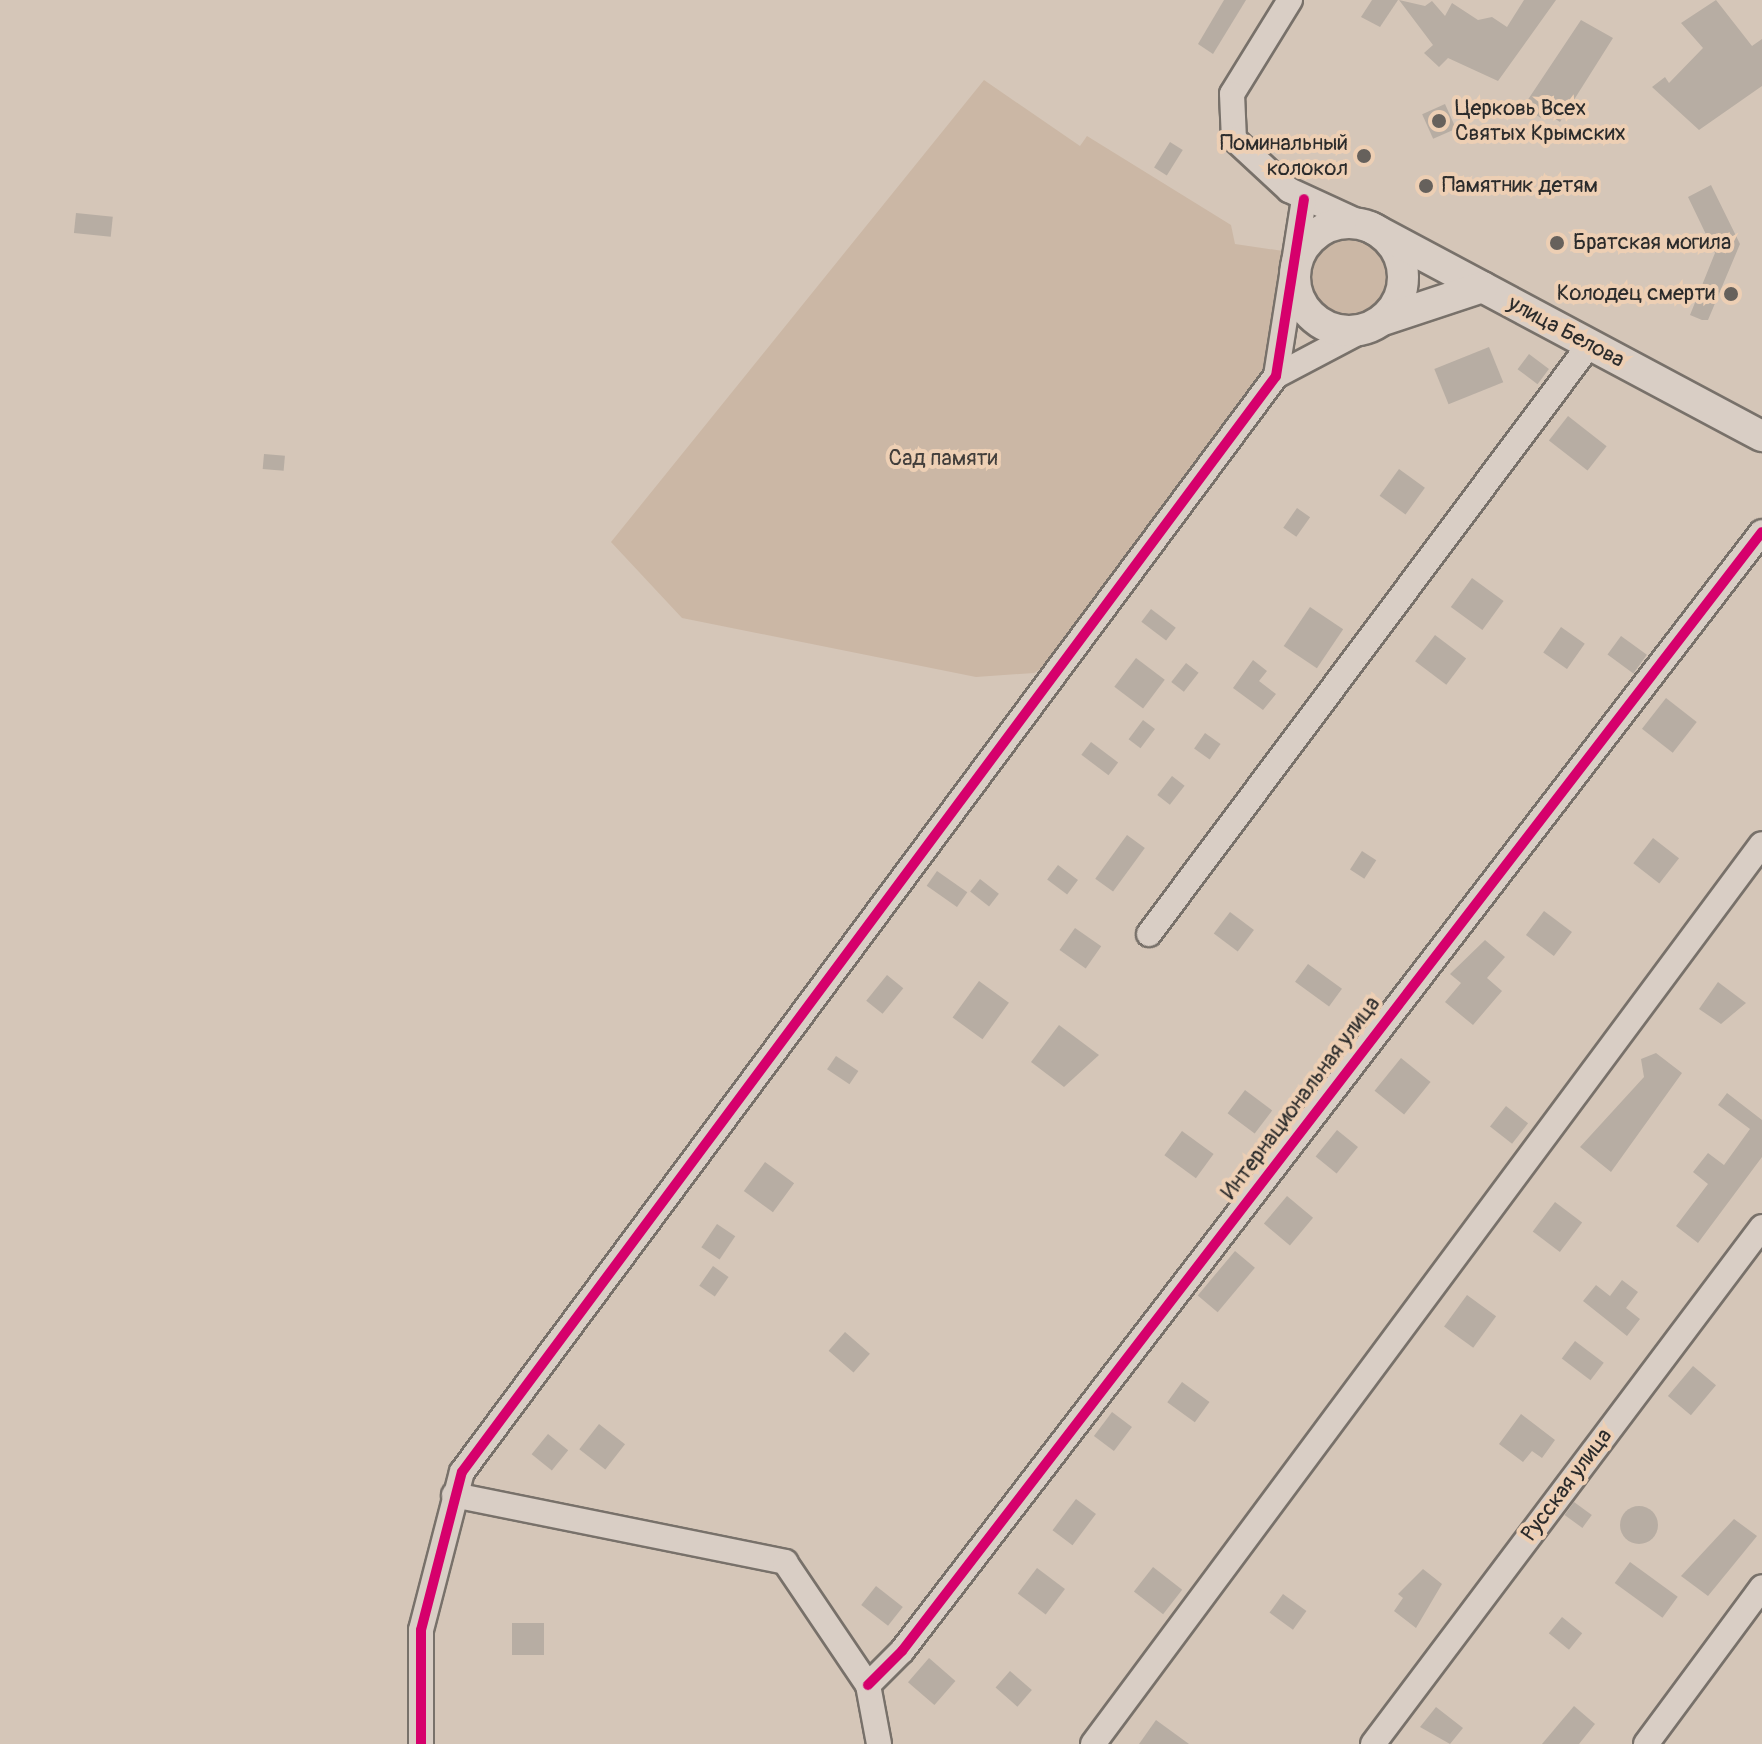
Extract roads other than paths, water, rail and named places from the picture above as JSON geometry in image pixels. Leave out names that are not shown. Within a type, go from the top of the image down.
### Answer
[{"type":"main road","points":[[1367,328],[1389,314],[1403,279],[1391,242],[1370,227],[1344,223],[1319,231],[1302,251],[1295,276],[1301,301],[1317,321],[1342,330],[1367,328],[1424,302],[1483,287]]},
{"type":"main road","name":"улица Белова","points":[[1370,227],[1762,436]]},
{"type":"street","points":[[1290,0],[1228,114],[1253,163],[1304,199],[1370,227]]},
{"type":"street","points":[[1276,376],[1295,276],[1304,199]]},
{"type":"street","points":[[421,1744],[421,1630],[454,1495],[471,1459],[1276,376],[1367,328]]},
{"type":"street","points":[[1149,934],[1590,344]]},
{"type":"street","name":"Интернациональная улица","points":[[868,1685],[902,1651],[1762,532]]},
{"type":"street","points":[[1093,1744],[1762,844]]},
{"type":"street","name":"Русская улица","points":[[1373,1744],[1762,1227]]},
{"type":"street","points":[[454,1495],[785,1562],[868,1685],[879,1744]]},
{"type":"street","points":[[1646,1744],[1762,1587]]},
{"type":"place","name":"Церковь Всех Святых Крымских","points":[[1439,121]]},
{"type":"place","name":"Поминальный колокол","points":[[1364,156]]},
{"type":"place","name":"Памятник детям","points":[[1426,186]]},
{"type":"place","name":"Братская могила","points":[[1557,243]]},
{"type":"place","name":"Колодец смерти","points":[[1731,294]]},
{"type":"park label","name":"Сад памяти","points":[[943,459]]}]
